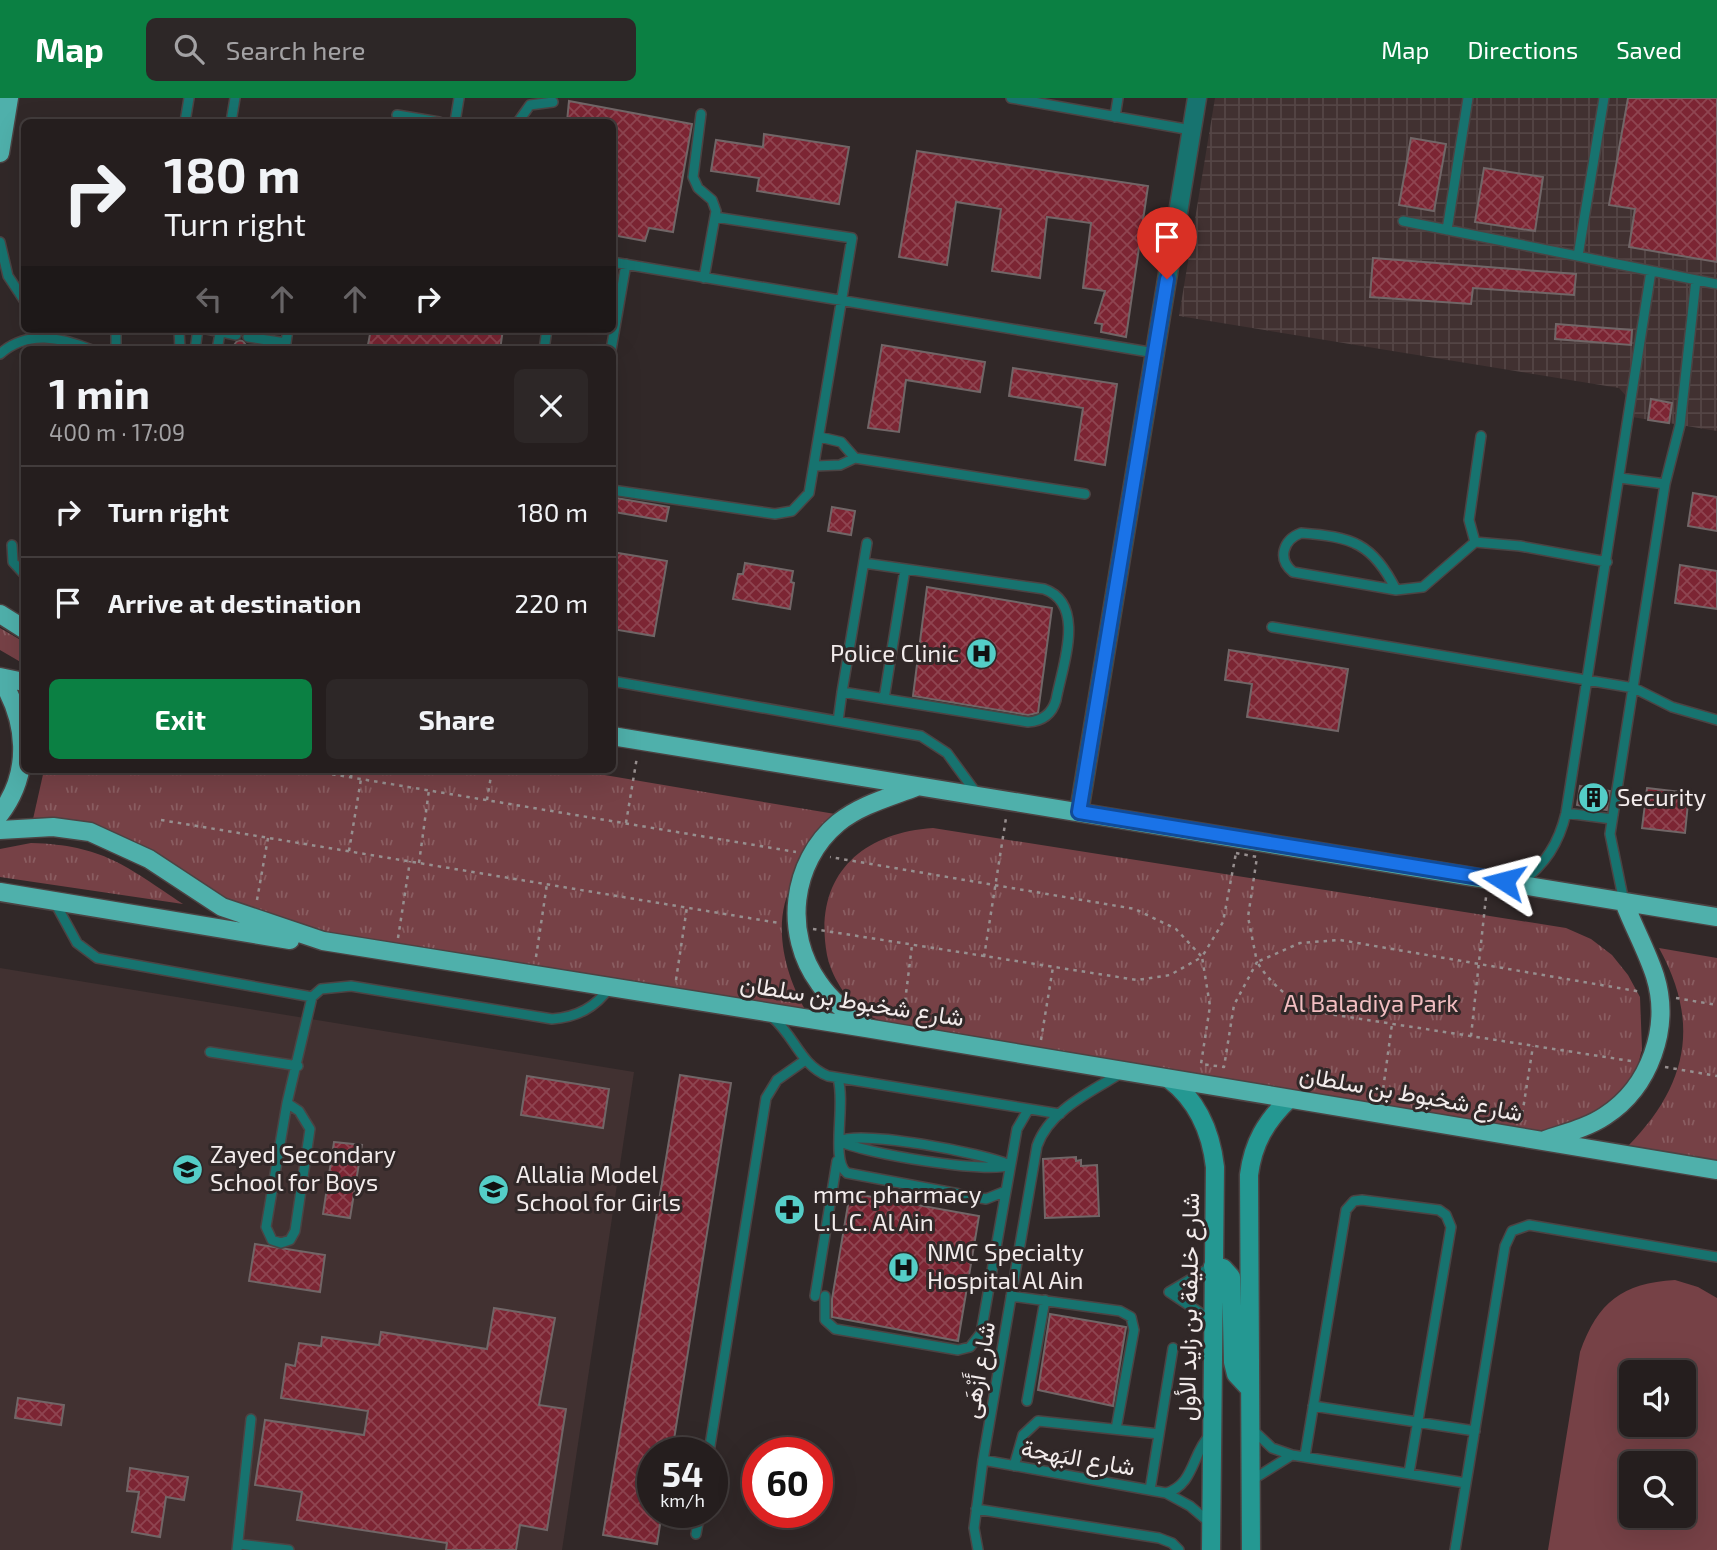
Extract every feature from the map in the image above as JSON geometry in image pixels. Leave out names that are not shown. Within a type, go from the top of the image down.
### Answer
[{"type":"main road","points":[[0,153],[9,98]]},
{"type":"main road","points":[[0,614],[21,627]]},
{"type":"main road","points":[[0,677],[21,681]]},
{"type":"main road","points":[[0,677],[18,712],[21,735]]},
{"type":"main road","points":[[616,737],[1717,917]]},
{"type":"main road","points":[[0,814],[15,789],[21,760]]},
{"type":"main road","points":[[866,1028],[819,984],[800,946],[796,926],[798,889],[811,854],[823,837],[856,811],[919,786]]},
{"type":"main road","name":"شارع شخبوط بن سلطان","points":[[0,831],[53,827],[90,832],[128,848],[204,898],[253,920],[323,941],[866,1028],[1717,1170]]},
{"type":"main road","points":[[0,892],[252,935],[323,941]]},
{"type":"main road","points":[[1542,1141],[1592,1124],[1607,1115],[1632,1093],[1650,1064],[1659,1030],[1659,995],[1654,974],[1624,902]]},
{"type":"main road","name":"شارع خليفة بن زايد الأول","points":[[1169,1079],[1190,1099],[1210,1138],[1215,1167],[1211,1320],[1211,1550]]},
{"type":"main road","points":[[1251,1550],[1250,1163],[1263,1128],[1289,1099]]},
{"type":"main road","points":[[1213,1266],[1223,1268],[1231,1277],[1233,1362],[1236,1374],[1250,1389]]},
{"type":"street","points":[[1079,812],[1197,98]]},
{"type":"lane","points":[[186,119],[189,98]]},
{"type":"lane","points":[[232,119],[235,98]]},
{"type":"lane","points":[[456,119],[459,98]]},
{"type":"lane","points":[[1012,98],[1191,131]]},
{"type":"lane","points":[[1115,117],[1118,98]]},
{"type":"lane","points":[[1447,230],[1468,98]]},
{"type":"lane","points":[[1578,256],[1604,98]]},
{"type":"lane","points":[[520,119],[530,105],[553,102]]},
{"type":"lane","points":[[701,114],[693,177],[698,188],[712,200],[715,218],[704,278]]},
{"type":"lane","points":[[397,115],[421,119]]},
{"type":"lane","points":[[616,490],[784,514],[805,500],[815,466],[852,238],[715,218]]},
{"type":"lane","points":[[1403,221],[1717,284]]},
{"type":"lane","points":[[0,242],[8,276],[21,296]]},
{"type":"lane","points":[[616,263],[1155,353]]},
{"type":"lane","points":[[616,321],[626,264]]},
{"type":"lane","points":[[1520,883],[1546,859],[1558,838],[1566,813],[1651,271]]},
{"type":"lane","points":[[1624,902],[1611,848],[1612,819],[1665,484],[1680,425],[1696,280]]},
{"type":"lane","points":[[225,333],[236,335]]},
{"type":"lane","points":[[0,354],[14,344],[34,337],[66,341],[80,346]]},
{"type":"lane","points":[[248,337],[286,346]]},
{"type":"lane","points":[[1475,542],[1469,520],[1481,436]]},
{"type":"lane","points":[[820,437],[841,442],[855,458]]},
{"type":"lane","points":[[815,466],[840,465],[855,458],[1085,494]]},
{"type":"lane","points":[[1620,478],[1665,484]]},
{"type":"lane","points":[[1396,590],[1374,554],[1359,544],[1301,533],[1285,546],[1286,564],[1299,574],[1396,590],[1423,587],[1475,542],[1521,546],[1607,562]]},
{"type":"lane","points":[[838,721],[867,543]]},
{"type":"lane","points":[[12,545],[13,562],[21,571]]},
{"type":"lane","points":[[842,692],[1028,722],[1051,712],[1056,700],[1069,623],[1063,601],[1044,589],[864,563]]},
{"type":"lane","points":[[884,699],[905,569]]},
{"type":"lane","points":[[1272,627],[1633,688],[1672,707],[1717,720]]},
{"type":"lane","points":[[616,682],[931,740],[947,753],[978,796]]},
{"type":"lane","points":[[1566,813],[1612,819]]},
{"type":"lane","points":[[53,900],[76,943],[90,954],[105,960],[312,997]]},
{"type":"lane","points":[[287,1104],[304,1116],[310,1137],[295,1231],[290,1240],[281,1243],[272,1240],[267,1227],[287,1104],[312,997],[321,989],[351,986],[552,1019],[581,1013],[598,1002],[610,987]]},
{"type":"lane","points":[[765,1012],[789,1034],[804,1061],[819,1073],[838,1079],[1060,1114]]},
{"type":"lane","points":[[210,1052],[298,1066]]},
{"type":"lane","points":[[711,1437],[766,1098],[777,1080],[804,1061]]},
{"type":"lane","name":"شارع أَزْهَى","points":[[978,1550],[973,1535],[976,1509],[1034,1156],[1040,1138],[1060,1114],[1125,1071]]},
{"type":"lane","points":[[838,1079],[842,1102],[838,1159],[820,1296],[825,1320],[835,1329],[958,1350],[970,1347],[981,1333],[1017,1129],[1028,1110]]},
{"type":"lane","points":[[839,1141],[864,1136],[989,1157],[1010,1165]]},
{"type":"lane","points":[[838,1159],[842,1169],[853,1175],[986,1199],[1006,1191]]},
{"type":"lane","points":[[1305,1456],[1348,1207],[1362,1200],[1439,1210],[1449,1218],[1451,1227],[1409,1473]]},
{"type":"lane","points":[[1455,1550],[1505,1246],[1512,1231],[1529,1225],[1717,1257]]},
{"type":"lane","points":[[1211,1320],[1169,1292],[1213,1266]]},
{"type":"lane","points":[[1011,1296],[1120,1311],[1131,1317],[1134,1330],[1116,1429]]},
{"type":"lane","points":[[1027,1401],[1045,1300]]},
{"type":"lane","points":[[1150,1490],[1173,1348]]},
{"type":"lane","points":[[1313,1406],[1475,1431]]},
{"type":"lane","points":[[251,1419],[237,1547],[289,1550]]},
{"type":"lane","points":[[1014,1466],[1023,1435],[1038,1421],[1159,1434]]},
{"type":"lane","points":[[1250,1426],[1264,1442],[1292,1455],[1466,1483]]},
{"type":"lane","name":"شارع البَهجة","points":[[1166,1493],[1184,1483],[1199,1449],[1212,1433]]},
{"type":"lane","points":[[1251,1482],[1270,1466],[1292,1455]]},
{"type":"lane","name":"شارع البَهجة","points":[[983,1460],[1166,1493],[1190,1506],[1212,1524]]},
{"type":"lane","points":[[976,1509],[1159,1538],[1172,1543],[1179,1550]]},
{"type":"lane","points":[[696,1534],[697,1528]]},
{"type":"path","points":[[626,823],[640,740]]},
{"type":"path","points":[[326,773],[1135,909],[1176,929],[1202,957],[1210,1006],[1201,1064],[1224,1067],[1234,1005],[1257,962],[1286,947],[1327,940],[1717,1005]]},
{"type":"path","points":[[351,777],[352,773]]},
{"type":"path","points":[[487,800],[492,773]]},
{"type":"path","points":[[349,851],[361,779]]},
{"type":"path","points":[[419,863],[429,790]]},
{"type":"path","points":[[984,957],[1008,801]]},
{"type":"path","points":[[161,820],[984,957],[1148,980],[1170,975],[1202,957],[1223,922],[1236,853],[1256,856],[1248,917],[1257,962],[1276,988],[1299,1004],[1329,1014],[1717,1076]]},
{"type":"path","points":[[253,920],[268,838]]},
{"type":"path","points":[[396,953],[410,861]]},
{"type":"path","points":[[1471,1037],[1488,878]]},
{"type":"path","points":[[533,975],[547,884]]},
{"type":"path","points":[[673,997],[687,907]]},
{"type":"path","points":[[901,1034],[912,945]]},
{"type":"path","points":[[1038,1057],[1053,967]]},
{"type":"path","points":[[1380,1114],[1392,1024]]},
{"type":"path","points":[[1518,1137],[1532,1046]]},
{"type":"shaded area","points":[[1215,98],[1717,98],[1717,431],[1626,416],[1627,397],[1619,388],[1179,316]]},
{"type":"shaded area","points":[[0,968],[634,1072],[562,1550],[0,1550]]},
{"type":"green space","points":[[0,628],[21,640],[21,662],[0,650]]},
{"type":"green space","points":[[43,773],[593,773],[841,815],[794,881],[783,913],[783,949],[787,966],[808,1014],[332,938],[231,910],[131,847],[31,828]]},
{"type":"green space","name":"Al Baladiya Park","points":[[933,828],[1566,928],[1591,939],[1612,955],[1628,975],[1640,997],[1642,1049],[1636,1073],[1611,1110],[1540,1136],[909,1030],[885,1022],[857,1007],[836,979],[827,955],[824,928],[827,903],[835,882],[847,865],[863,850],[883,839]]},
{"type":"green space","points":[[31,843],[96,853],[129,869],[183,904],[0,877],[0,849]]},
{"type":"green space","points":[[1659,948],[1717,958],[1717,1162],[1628,1146],[1664,1100],[1675,1077],[1681,1053],[1683,1028],[1680,1003],[1672,976]]},
{"type":"green space","points":[[1675,1280],[1698,1287],[1717,1298],[1717,1550],[1548,1550],[1580,1352],[1595,1320],[1604,1308],[1614,1298],[1640,1285]]},
{"type":"building","points":[[1628,98],[1717,98],[1717,262],[1629,247],[1635,209],[1609,205]]},
{"type":"building","points":[[569,101],[692,124],[673,232],[649,228],[645,241],[616,236],[616,119],[567,119]]},
{"type":"building","points":[[764,134],[849,147],[839,204],[757,191],[759,178],[711,171],[716,140],[763,147]]},
{"type":"building","points":[[1411,138],[1446,144],[1434,211],[1399,205]]},
{"type":"building","points":[[917,151],[1148,186],[1126,337],[1101,332],[1102,324],[1095,323],[1105,291],[1083,288],[1091,223],[1047,217],[1040,278],[992,271],[1001,209],[956,202],[947,265],[899,257]]},
{"type":"building","points":[[1484,168],[1543,177],[1535,231],[1475,222]]},
{"type":"building","points":[[1373,258],[1576,274],[1574,295],[1473,288],[1471,304],[1370,297]]},
{"type":"building","points":[[1556,324],[1632,330],[1631,345],[1555,339]]},
{"type":"building","points":[[370,333],[502,333],[501,346],[368,346]]},
{"type":"building","points":[[240,340],[246,346],[234,346]]},
{"type":"building","points":[[882,345],[985,362],[980,392],[906,380],[899,432],[868,428]]},
{"type":"building","points":[[1013,368],[1117,384],[1105,465],[1075,460],[1083,408],[1009,396]]},
{"type":"building","points":[[1651,399],[1672,403],[1669,423],[1648,420]]},
{"type":"building","points":[[1693,493],[1717,497],[1717,531],[1688,526]]},
{"type":"building","points":[[616,498],[669,507],[666,521],[616,512]]},
{"type":"building","points":[[832,507],[855,511],[851,535],[828,531]]},
{"type":"building","points":[[616,553],[667,561],[654,636],[616,630]]},
{"type":"building","points":[[745,563],[793,571],[790,609],[733,599],[738,574],[743,574]]},
{"type":"building","points":[[1680,565],[1717,571],[1717,609],[1675,603]]},
{"type":"building","name":"Police Clinic","points":[[927,587],[1052,608],[1038,713],[1028,715],[913,696]]},
{"type":"building","points":[[1229,650],[1348,669],[1338,731],[1247,717],[1252,684],[1225,680]]},
{"type":"building","name":"Security","points":[[1580,786],[1610,791],[1607,810],[1577,805]]},
{"type":"building","points":[[1647,788],[1689,793],[1685,833],[1642,828]]},
{"type":"building","points":[[680,1075],[731,1083],[674,1437],[637,1437],[637,1528],[660,1528],[657,1544],[603,1535]]},
{"type":"building","points":[[527,1076],[609,1089],[603,1128],[521,1115]]},
{"type":"building","points":[[334,1142],[362,1145],[350,1218],[323,1214]]},
{"type":"building","points":[[1076,1157],[1076,1161],[1081,1160],[1081,1166],[1097,1165],[1099,1216],[1045,1218],[1043,1159]]},
{"type":"building","name":"NMC Specialty Hospital Al Ain","points":[[850,1193],[979,1216],[958,1341],[832,1317],[832,1299]]},
{"type":"building","points":[[255,1244],[325,1255],[320,1292],[249,1281]]},
{"type":"building","points":[[494,1308],[555,1318],[539,1405],[566,1409],[547,1530],[520,1525],[516,1550],[446,1550],[447,1543],[297,1520],[302,1492],[255,1485],[265,1420],[364,1435],[368,1411],[281,1398],[286,1364],[295,1366],[299,1343],[321,1346],[322,1337],[379,1345],[381,1332],[487,1349]]},
{"type":"building","points":[[1050,1314],[1126,1327],[1113,1406],[1038,1390]]},
{"type":"building","points":[[18,1398],[64,1405],[61,1425],[15,1418]]},
{"type":"building","points":[[130,1468],[188,1477],[184,1500],[166,1497],[160,1537],[132,1532],[139,1492],[127,1491]]},
{"type":"place","name":"Police Clinic","points":[[982,654]]},
{"type":"place","name":"Security","points":[[1594,798]]},
{"type":"place","name":"Zayed Secondary School for Boys","points":[[187,1169]]},
{"type":"place","name":"Allalia Model School for Girls","points":[[493,1189]]},
{"type":"place","name":"mmc pharmacy L.L.C. Al Ain","points":[[790,1209]]},
{"type":"place","name":"NMC Specialty Hospital Al Ain","points":[[904,1267]]},
{"type":"route","points":[[1167,279],[1079,812],[1504,881]]}]
